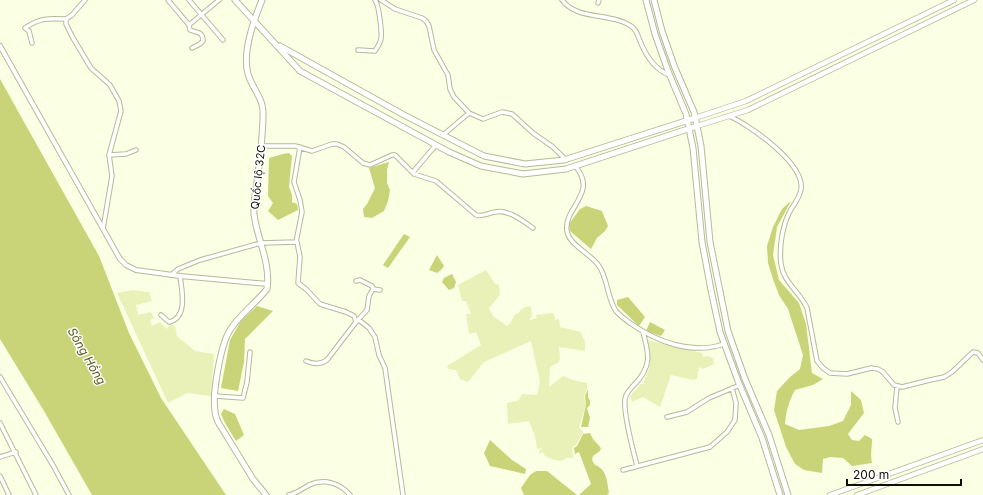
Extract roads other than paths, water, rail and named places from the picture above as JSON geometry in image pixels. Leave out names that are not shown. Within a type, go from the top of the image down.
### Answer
[{"type":"main road","points":[[235,0],[300,70],[449,152],[481,166],[523,174],[566,170],[748,110],[974,0]]},
{"type":"main road","name":"Quốc lộ 32C","points":[[262,0],[254,22],[248,48],[247,69],[250,80],[263,109],[262,146],[254,209],[255,220],[268,270],[268,284]]},
{"type":"main road","points":[[646,0],[655,34],[669,75],[688,121],[693,148],[696,189],[705,256],[720,332],[762,438],[780,495]]},
{"type":"main road","points":[[654,0],[662,31],[697,126],[701,146],[710,242],[728,331],[745,379],[769,435],[788,495]]},
{"type":"main road","points":[[276,43],[404,115],[484,156],[525,164],[566,160],[746,101],[954,0]]},
{"type":"main road","points":[[863,43],[866,52]]},
{"type":"main road","points":[[266,495],[253,479],[218,422],[214,410],[219,363],[226,337],[234,324],[267,289],[268,284]]},
{"type":"main road","points":[[830,495],[983,440]]},
{"type":"main road","points":[[858,495],[983,449]]},
{"type":"street","points":[[32,43],[28,31],[25,28],[40,20],[66,19],[72,15],[85,0]]},
{"type":"street","points":[[168,0],[189,26],[190,30],[200,33],[203,36],[203,41],[192,48]]},
{"type":"street","points":[[190,0],[223,40]]},
{"type":"street","points":[[189,26],[219,0]]},
{"type":"street","points":[[358,50],[375,51],[381,40],[379,9],[375,0]]},
{"type":"street","points":[[381,0],[395,9],[422,18],[426,21],[429,26],[434,50],[448,75],[452,94],[456,100],[469,112],[483,118],[502,112],[512,114],[533,133],[553,147],[566,160]]},
{"type":"street","points":[[562,0],[576,11],[619,20],[637,30],[642,45],[653,64],[669,75]]},
{"type":"street","points":[[66,19],[66,24],[73,38],[91,68],[110,85],[119,100],[120,111],[109,155],[112,176],[103,229]]},
{"type":"street","points":[[0,46],[120,259],[126,265],[136,270],[171,275],[268,284]]},
{"type":"street","points":[[443,135],[469,112]]},
{"type":"street","points":[[729,116],[756,131],[771,144],[796,170],[800,178],[800,192],[784,227],[781,265],[786,278],[807,308],[819,364],[826,371],[836,374],[847,374],[871,368],[878,369],[883,372],[892,383],[902,388],[944,377],[952,372],[973,352],[978,353],[983,360]]},
{"type":"street","points":[[262,146],[300,147],[312,151],[332,144],[339,145],[363,163],[370,165],[395,155],[413,172],[436,181],[476,215],[480,216],[496,211],[504,212],[518,218],[534,228]]},
{"type":"street","points":[[413,172],[436,145]]},
{"type":"street","points":[[300,147],[294,182],[302,212],[296,242],[300,256],[298,283],[307,290],[318,303],[326,307],[346,312],[354,316],[356,322]]},
{"type":"street","points":[[109,155],[126,154],[136,150]]},
{"type":"street","points":[[575,166],[581,176],[583,190],[567,221],[566,226],[568,234],[573,242],[599,265],[604,274],[614,306],[618,313],[642,332],[669,343],[701,348],[714,347],[724,344]]},
{"type":"street","points":[[171,275],[178,269],[200,260],[261,243],[286,241],[296,242]]},
{"type":"street","points":[[161,315],[169,322],[175,321],[180,315],[183,291],[180,276]]},
{"type":"street","points":[[356,281],[360,280],[372,286],[373,289],[380,290]]},
{"type":"street","points":[[306,361],[317,364],[323,363],[327,360],[367,310],[373,289]]},
{"type":"street","points":[[356,322],[359,320],[369,328],[375,337],[379,355],[385,368],[403,495]]},
{"type":"street","points":[[637,466],[628,426],[625,402],[626,394],[640,378],[647,364],[648,353],[642,332]]},
{"type":"street","points":[[215,396],[243,398],[247,382],[250,352]]},
{"type":"street","points":[[0,377],[69,495]]},
{"type":"street","points":[[667,417],[687,412],[709,398],[740,385]]},
{"type":"street","points":[[896,386],[894,408],[898,422]]},
{"type":"street","points":[[623,470],[710,447],[727,432],[735,420],[736,402],[732,388]]},
{"type":"street","points":[[0,423],[16,452],[36,495]]},
{"type":"street","points":[[0,457],[16,452]]},
{"type":"street","points":[[0,476],[9,495]]},
{"type":"street","points":[[289,495],[313,484],[326,482],[340,486],[350,495]]},
{"type":"water","name":"Sông Hồng","points":[[0,79],[99,256],[129,333],[161,398],[226,495],[92,495],[44,411],[0,339]]},
{"type":"water","points":[[289,153],[292,156],[289,187],[292,195],[292,202],[297,204],[298,210],[278,220],[268,211],[273,203],[268,196],[269,158]]},
{"type":"water","points":[[389,162],[387,170],[387,183],[390,190],[384,211],[372,218],[364,217],[363,209],[375,188],[369,168]]},
{"type":"water","points":[[791,201],[777,227],[773,255],[779,280],[799,303],[806,324],[812,373],[823,379],[813,385],[795,390],[788,406],[785,424],[799,430],[829,426],[843,421],[851,405],[851,391],[861,400],[864,413],[848,434],[852,440],[859,441],[865,435],[872,439],[872,463],[852,466],[843,458],[830,457],[823,459],[822,473],[804,470],[795,464],[786,447],[774,410],[777,391],[800,369],[803,355],[788,309],[779,295],[768,263],[767,246],[773,227],[782,209]]},
{"type":"water","points":[[586,206],[602,211],[608,226],[597,238],[591,249],[570,231],[569,224],[580,209]]},
{"type":"water","points":[[404,234],[410,237],[388,268],[383,265]]},
{"type":"water","points":[[437,255],[444,266],[437,273],[429,270]]},
{"type":"water","points":[[452,274],[456,282],[454,288],[449,290],[442,282],[444,278]]},
{"type":"water","points":[[628,297],[645,317],[639,326],[617,305],[617,300]]},
{"type":"water","points":[[257,306],[273,311],[245,339],[244,362],[238,391],[221,388],[230,340],[241,321]]},
{"type":"water","points":[[650,322],[665,330],[661,336],[646,331]]},
{"type":"water","points":[[588,389],[590,405],[587,408],[590,418],[588,427],[581,427],[586,405],[585,396]]},
{"type":"water","points":[[224,409],[235,414],[244,435],[236,441],[221,414]]},
{"type":"water","points":[[590,433],[601,448],[600,451],[593,456],[592,460],[606,476],[609,493],[607,495],[579,495],[591,484],[579,452],[575,454],[574,448],[577,446],[583,434]]},
{"type":"water","points":[[490,440],[512,460],[526,469],[525,474],[490,466],[484,453]]},
{"type":"water","points":[[536,471],[547,471],[577,495],[524,495],[521,488],[530,475]]}]
